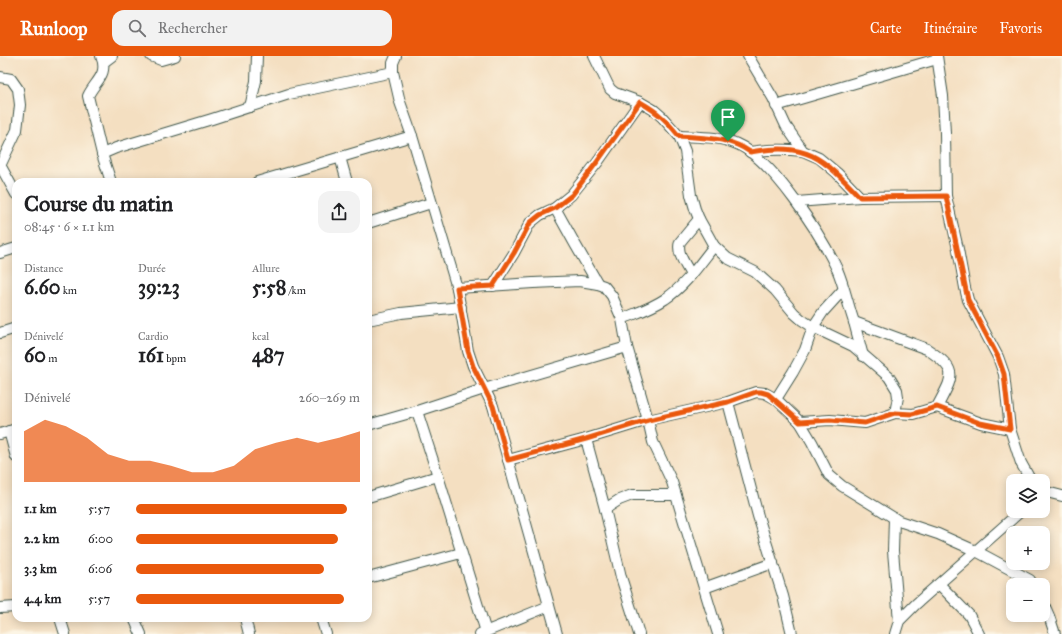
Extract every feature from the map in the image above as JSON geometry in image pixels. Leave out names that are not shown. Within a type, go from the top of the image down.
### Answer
[{"type":"street","points":[[110,178],[102,154],[88,96],[92,88],[103,75],[103,59],[112,56]]},
{"type":"street","points":[[151,56],[161,60],[174,56]]},
{"type":"street","points":[[250,107],[256,81],[257,56]]},
{"type":"street","points":[[395,56],[393,72],[400,102],[412,136],[457,288],[468,351],[473,366],[493,406],[557,634]]},
{"type":"street","points":[[594,56],[610,89],[615,93],[640,102],[654,110],[662,116],[679,136],[685,151],[691,195],[699,219],[714,246],[727,258],[755,272],[775,290],[794,313],[813,327],[848,343],[892,381],[897,390],[898,397],[895,413]]},
{"type":"street","points":[[748,56],[786,126],[803,151]]},
{"type":"street","points":[[776,106],[937,58],[943,96],[946,196],[968,300],[998,357],[1004,374],[1010,429],[1021,463],[1027,474]]},
{"type":"street","points":[[102,154],[116,148],[289,94],[393,72]]},
{"type":"street","points":[[0,77],[10,79],[18,89],[20,105],[17,130],[0,166],[12,187]]},
{"type":"street","points":[[493,286],[514,253],[530,223],[540,215],[555,208],[572,195],[640,102]]},
{"type":"street","points":[[270,178],[412,136]]},
{"type":"street","points":[[679,136],[728,141],[741,146],[766,167],[797,202],[837,270],[854,322],[863,356]]},
{"type":"street","points":[[750,152],[766,149],[803,151],[819,158],[837,173],[860,197]]},
{"type":"street","points":[[340,157],[346,178]]},
{"type":"street","points":[[797,202],[860,197],[946,196]]},
{"type":"street","points":[[372,223],[432,203]]},
{"type":"street","points":[[555,208],[598,284]]},
{"type":"street","points":[[692,275],[680,256],[679,245],[699,219]]},
{"type":"street","points":[[622,319],[664,300],[676,291],[692,275],[714,246]]},
{"type":"street","points":[[0,253],[12,249]]},
{"type":"street","points":[[457,288],[580,281],[604,286],[612,296],[622,319],[627,347],[653,442],[668,471],[718,634]]},
{"type":"street","points":[[776,400],[805,350],[813,327],[823,312],[843,290]]},
{"type":"street","points":[[372,319],[401,313],[461,308]]},
{"type":"street","points":[[854,322],[927,349],[945,362],[950,371],[951,380],[937,407]]},
{"type":"street","points":[[0,333],[12,329]]},
{"type":"street","points":[[372,424],[627,347]]},
{"type":"street","points":[[508,460],[586,439],[648,420],[728,402],[756,392],[761,392],[768,394],[776,400],[800,422],[829,475],[835,481],[855,495],[894,518],[976,551],[1026,578]]},
{"type":"street","points":[[728,402],[758,516],[773,563],[792,634]]},
{"type":"street","points":[[800,422],[830,420],[865,423],[895,413],[912,414],[937,407],[980,423],[1010,429]]},
{"type":"street","points":[[417,411],[461,553],[483,633],[549,606]]},
{"type":"street","points":[[8,431],[12,444]]},
{"type":"street","points":[[586,439],[605,509],[621,577],[639,634]]},
{"type":"street","points":[[372,496],[438,476]]},
{"type":"street","points":[[1050,493],[1062,496]]},
{"type":"street","points":[[605,509],[632,495],[675,495]]},
{"type":"street","points":[[894,518],[893,551],[899,621],[895,634]]},
{"type":"street","points":[[899,621],[1013,518]]},
{"type":"street","points":[[372,577],[461,553]]},
{"type":"street","points":[[704,588],[773,563]]},
{"type":"street","points":[[939,584],[969,615],[979,634]]},
{"type":"street","points":[[0,608],[12,607]]},
{"type":"street","points":[[1050,619],[1055,634]]},
{"type":"street","points":[[61,622],[65,634]]},
{"type":"street","points":[[136,622],[141,634]]},
{"type":"street","points":[[245,622],[246,633]]},
{"type":"street","points":[[322,622],[326,634]]},
{"type":"route","points":[[640,102],[662,116],[679,136],[728,141],[741,146],[750,152],[766,149],[803,151],[819,158],[837,173],[860,197],[946,196],[968,300],[998,357],[1004,374],[1010,429],[980,423],[937,407],[912,414],[895,413],[865,423],[830,420],[800,422],[768,394],[756,392],[728,402],[648,420],[586,439],[508,460],[493,406],[473,366],[468,351],[457,288],[493,286],[514,253],[530,223],[540,215],[555,208],[572,195],[640,102]]}]
